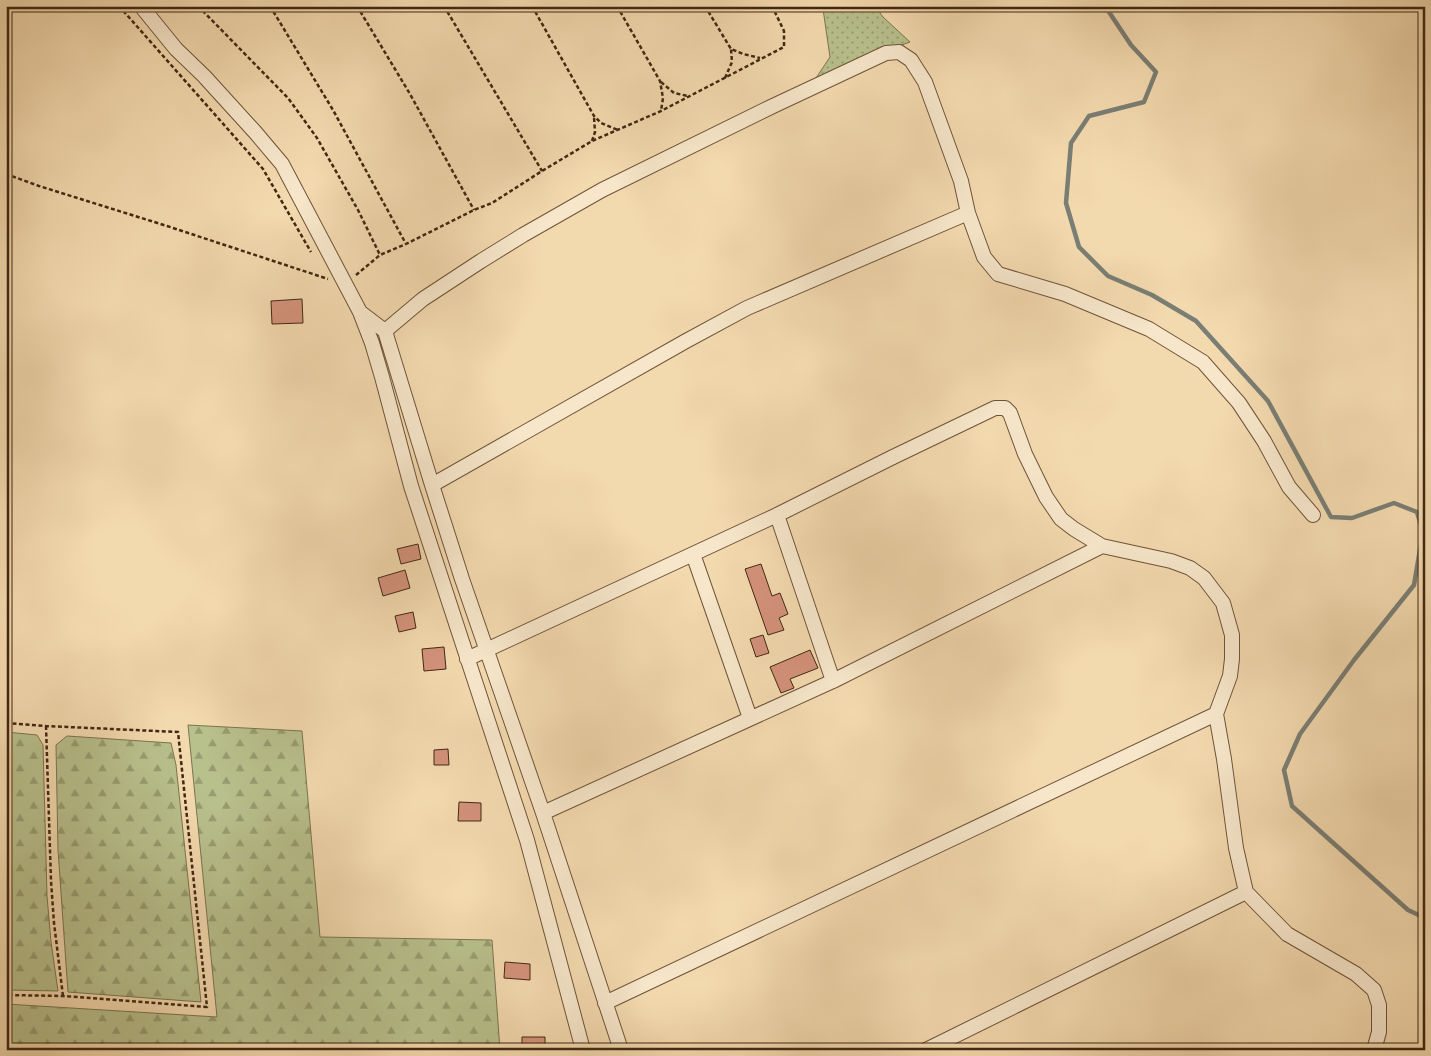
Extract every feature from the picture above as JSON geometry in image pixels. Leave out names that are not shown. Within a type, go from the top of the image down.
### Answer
[{"type":"street","points":[[141,6],[176,49],[204,76],[282,164],[360,312],[382,376],[411,486],[527,840],[583,1050]]},
{"type":"street","points":[[386,331],[424,299],[481,261],[594,194],[886,53],[899,52],[911,60],[925,82],[961,181],[968,213],[984,257],[998,274],[1065,294],[1149,329],[1203,362],[1239,403],[1264,442],[1289,487],[1313,515]]},
{"type":"street","points":[[432,485],[746,308],[968,213]]},
{"type":"street","points":[[360,312],[386,331],[432,485],[621,1050]]},
{"type":"street","points":[[468,659],[777,515],[996,408],[1005,408],[1010,413],[1025,454],[1046,497],[1061,519],[1102,546],[1171,561],[1190,568],[1204,578],[1223,603],[1232,635],[1232,659],[1230,676],[1216,714],[1236,848],[1246,892],[1287,934],[1356,974],[1374,990],[1379,1004],[1379,1032],[1374,1050]]},
{"type":"street","points":[[777,515],[833,681]]},
{"type":"street","points":[[542,813],[833,681],[1102,546]]},
{"type":"street","points":[[693,554],[750,718]]},
{"type":"street","points":[[606,1003],[1216,714]]},
{"type":"street","points":[[926,1050],[1246,892]]},
{"type":"path","points":[[119,6],[263,169],[313,254]]},
{"type":"path","points":[[198,6],[288,98],[316,138],[358,210],[380,255]]},
{"type":"path","points":[[270,6],[333,110],[406,244]]},
{"type":"path","points":[[357,6],[410,94],[474,210]]},
{"type":"path","points":[[444,6],[542,171]]},
{"type":"path","points":[[532,6],[594,116],[601,123],[618,130]]},
{"type":"path","points":[[617,6],[660,81],[674,93],[690,96]]},
{"type":"path","points":[[705,6],[731,48],[732,62],[725,78]]},
{"type":"path","points":[[345,285],[380,255],[492,202],[592,141],[661,111],[784,47],[784,31],[772,6]]},
{"type":"path","points":[[731,48],[743,54],[762,59]]},
{"type":"path","points":[[660,81],[661,111]]},
{"type":"path","points":[[592,141],[595,132],[594,116]]},
{"type":"path","points":[[6,174],[328,279],[323,271]]},
{"type":"path","points":[[6,722],[46,726],[178,732],[207,1007],[63,996],[6,995]]},
{"type":"path","points":[[46,726],[52,907],[63,996]]},
{"type":"green space","points":[[821,6],[875,6],[883,17],[910,42],[812,84],[830,57]]},
{"type":"green space","points":[[188,725],[302,731],[320,937],[492,940],[500,1050],[6,1050],[6,1004],[217,1017]]},
{"type":"green space","points":[[6,732],[37,735],[43,745],[47,896],[58,991],[6,990]]},
{"type":"green space","points":[[67,736],[171,743],[176,765],[201,1002],[68,992],[58,850],[56,745]]},
{"type":"building","points":[[302,299],[303,323],[272,324],[271,301]]},
{"type":"building","points":[[418,544],[421,559],[401,564],[397,549]]},
{"type":"building","points":[[761,564],[772,596],[780,593],[788,614],[779,618],[784,630],[768,635],[745,569]]},
{"type":"building","points":[[405,570],[410,588],[383,596],[378,578]]},
{"type":"building","points":[[413,612],[416,628],[399,632],[395,616]]},
{"type":"building","points":[[763,635],[769,653],[756,657],[750,639]]},
{"type":"building","points":[[444,647],[446,669],[424,671],[422,649]]},
{"type":"building","points":[[810,650],[818,668],[790,679],[794,688],[781,693],[770,667]]},
{"type":"building","points":[[448,749],[449,765],[434,765],[434,750]]},
{"type":"building","points":[[459,802],[481,803],[481,821],[458,821]]},
{"type":"building","points":[[505,962],[530,964],[530,980],[504,978]]},
{"type":"building","points":[[522,1037],[545,1037],[545,1050],[522,1050]]},
{"type":"waterway","points":[[1105,6],[1131,45],[1156,72],[1144,102],[1089,116],[1071,143],[1066,203],[1079,247],[1108,276],[1152,295],[1196,321],[1268,401],[1331,517],[1352,518],[1394,503],[1417,512],[1423,532],[1414,585],[1354,660],[1300,734],[1284,770],[1292,806],[1408,910],[1425,918]]}]
